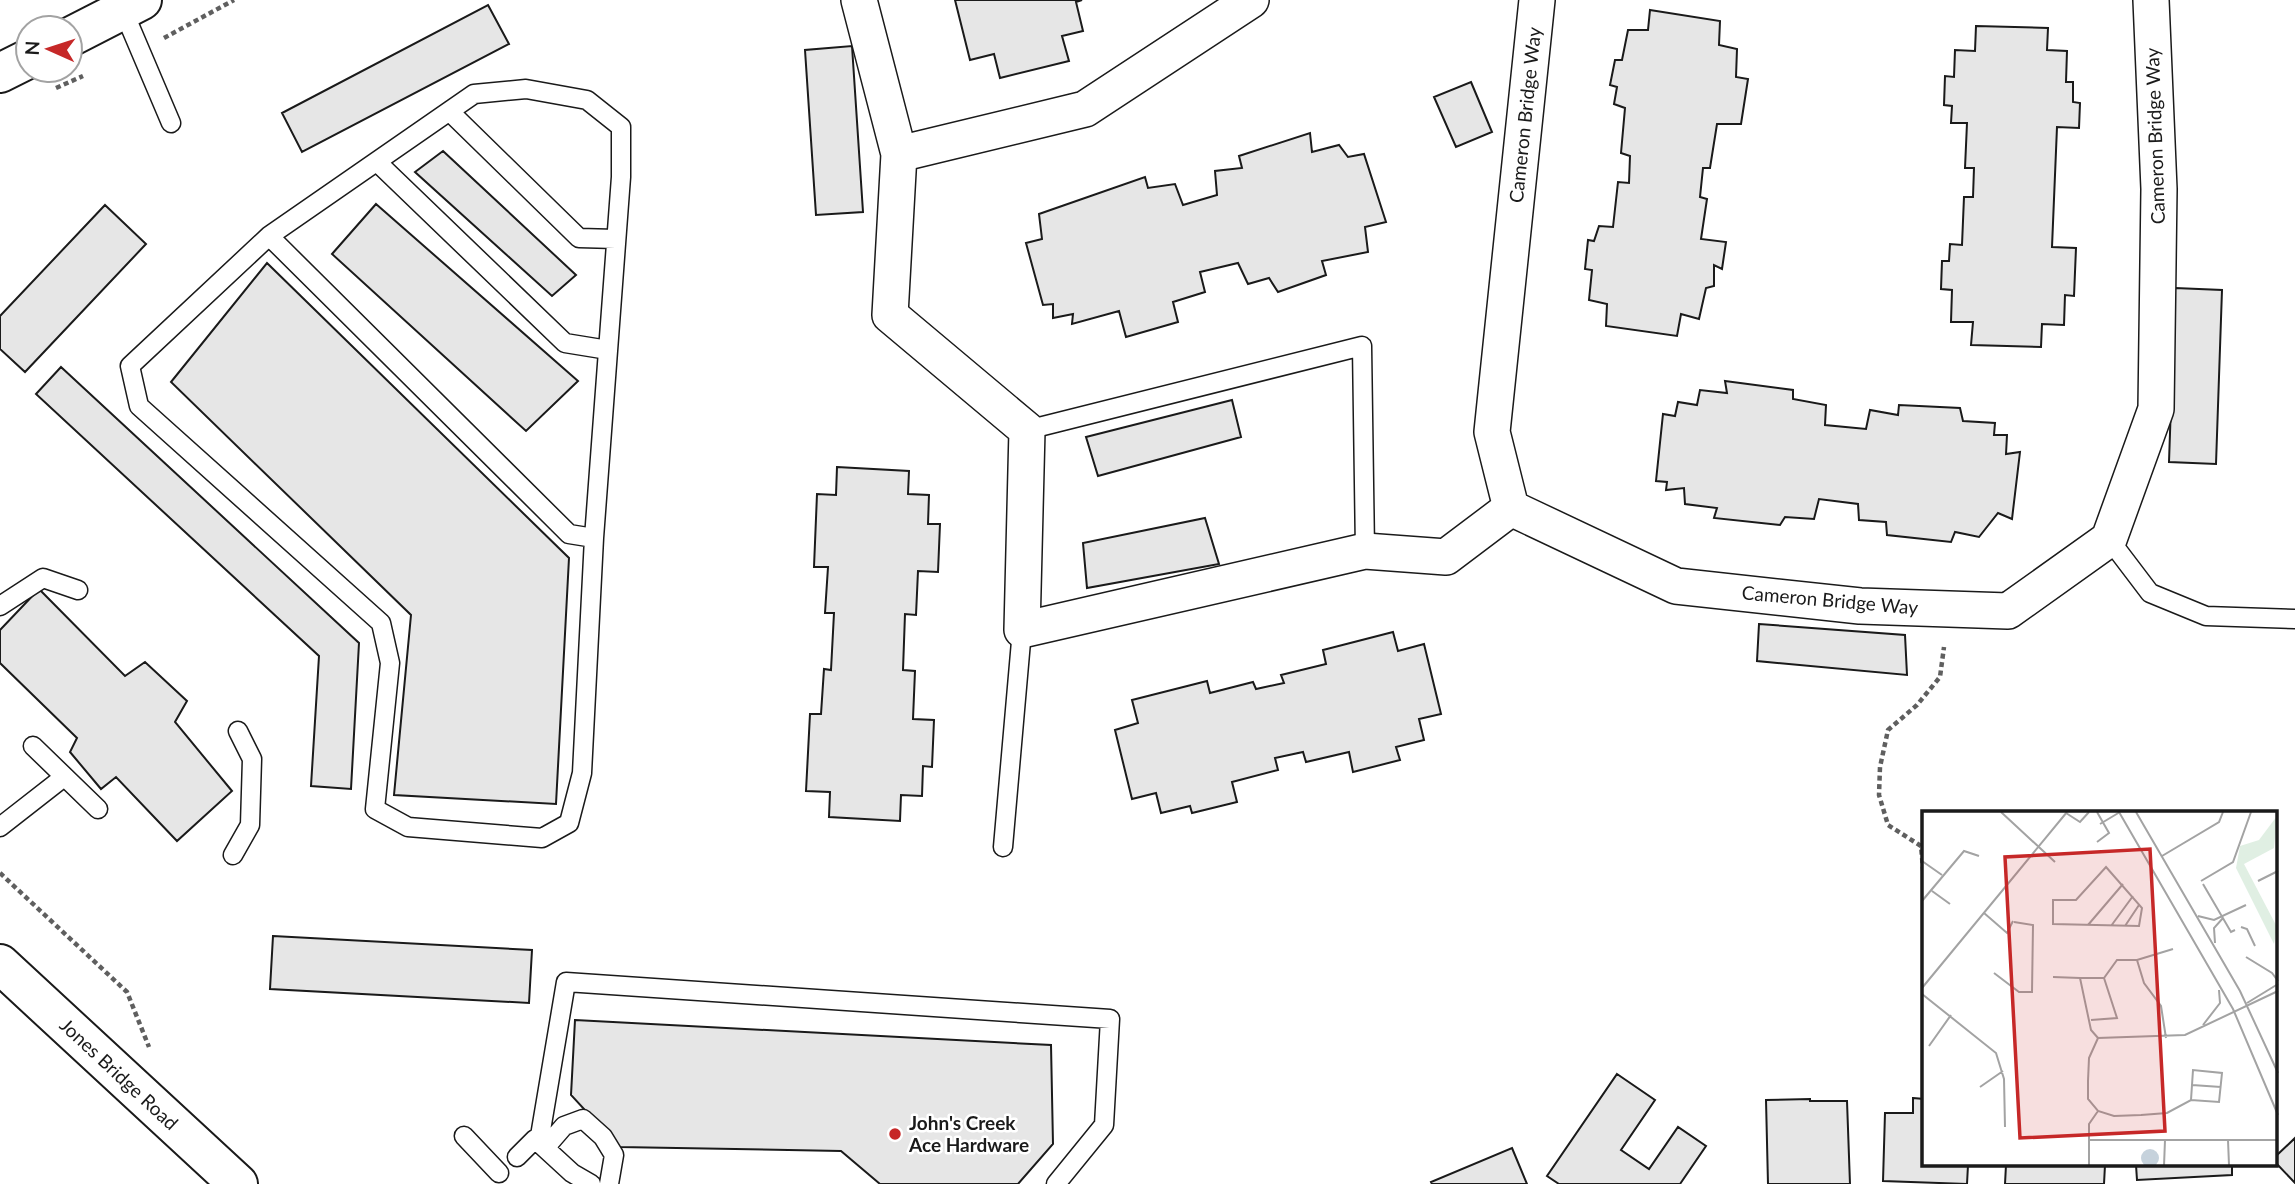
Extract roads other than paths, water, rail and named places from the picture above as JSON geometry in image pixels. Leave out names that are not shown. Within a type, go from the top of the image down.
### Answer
[{"type":"main road","points":[[84,30],[133,5]]},
{"type":"main road","name":"Jones Bridge Road","points":[[0,964],[238,1184]]},
{"type":"street","points":[[859,0],[899,154],[890,315],[1027,430],[1022,630],[1365,551],[1446,557],[1510,508]]},
{"type":"street","points":[[899,154],[1085,109],[1251,0]]},
{"type":"street","name":"Cameron Bridge Way","points":[[1537,0],[1492,432],[1510,508],[1676,586],[1860,606],[2008,611],[2109,539],[2156,409],[2159,189],[2151,0]]},
{"type":"lane","points":[[133,5],[171,123]]},
{"type":"lane","points":[[526,89],[587,100],[621,127],[616,239],[594,538],[582,773],[569,824],[542,838],[408,827],[375,809],[390,663],[382,623],[139,406],[130,366],[270,236],[449,111],[474,94],[526,89]]},
{"type":"lane","points":[[449,111],[579,238],[616,239]]},
{"type":"lane","points":[[377,162],[565,343],[608,350]]},
{"type":"lane","points":[[270,236],[569,534],[594,538]]},
{"type":"lane","points":[[1027,430],[1362,346],[1365,551]]},
{"type":"lane","points":[[2109,539],[2150,593],[2206,616],[2295,619]]},
{"type":"lane","points":[[0,606],[43,578],[78,590]]},
{"type":"lane","points":[[1003,847],[1022,630]]},
{"type":"lane","points":[[233,855],[250,825],[251,812],[252,759],[238,731]]},
{"type":"lane","points":[[33,746],[98,809]]},
{"type":"lane","points":[[0,827],[64,777]]},
{"type":"lane","points":[[542,1145],[566,982],[1110,1019],[1104,1125],[1056,1184]]},
{"type":"lane","points":[[542,1145],[564,1126],[583,1119],[603,1136],[614,1155],[609,1184]]},
{"type":"lane","points":[[464,1136],[499,1173]]},
{"type":"lane","points":[[517,1157],[535,1139],[572,1173],[590,1184]]},
{"type":"place","name":"John's Creek Ace Hardware","points":[[895,1134]]}]
